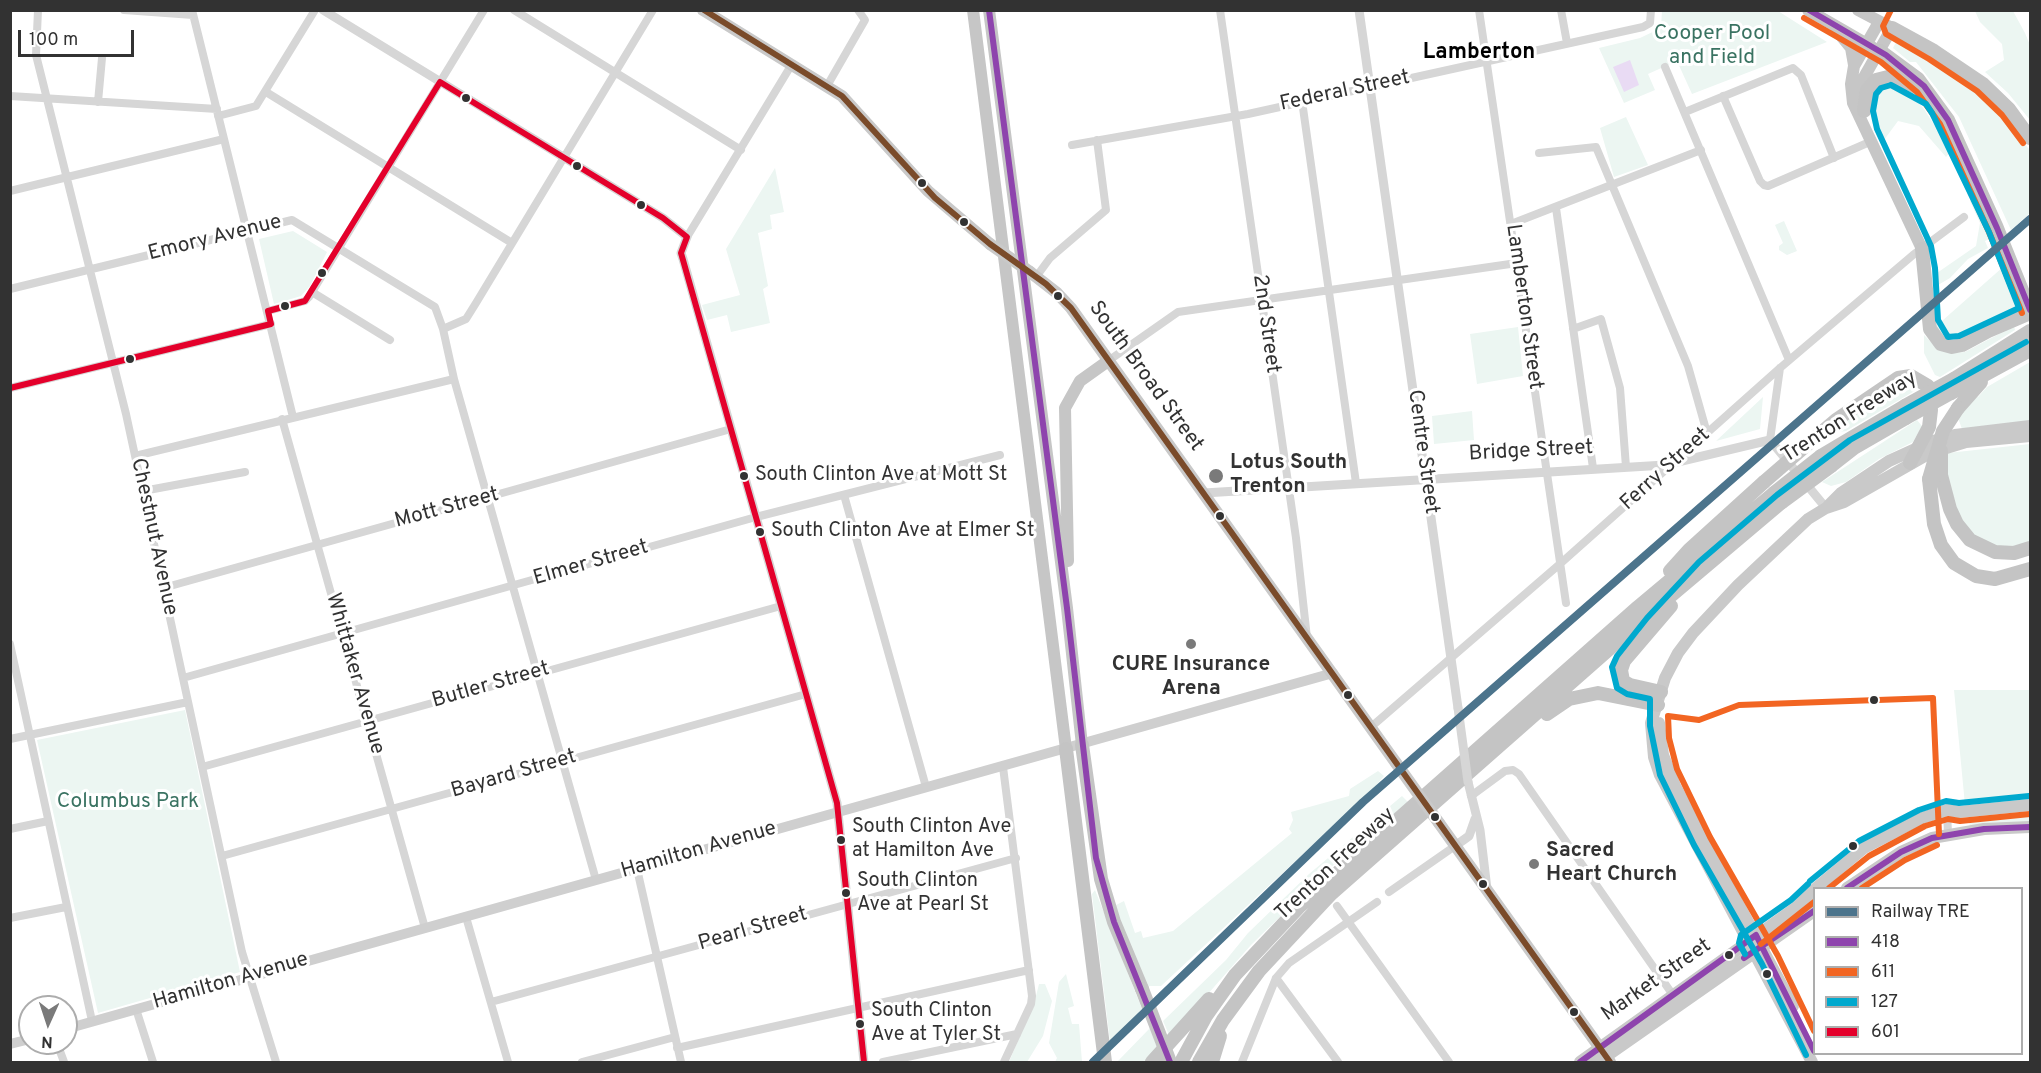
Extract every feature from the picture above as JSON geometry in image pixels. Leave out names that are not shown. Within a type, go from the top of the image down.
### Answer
[{"type":"highway","points":[[973,10],[1105,1062]]},
{"type":"highway","points":[[989,10],[1101,879],[1114,922],[1170,1062]]},
{"type":"highway","points":[[1808,10],[1829,23],[1866,43],[1880,51],[1918,79],[1932,97],[1954,134],[1997,228],[2031,312],[1957,347],[1945,346],[1936,339],[1929,322],[1922,249],[1853,103],[1851,84],[1854,66],[1866,43],[1879,22]]},
{"type":"highway","points":[[1858,10],[1934,51],[1983,84],[2009,109],[2031,138]]},
{"type":"highway","points":[[1829,23],[1851,48],[1854,66]]},
{"type":"highway","points":[[1870,136],[1860,101],[1863,79],[1892,28]]},
{"type":"highway","points":[[1864,111],[1871,85],[1886,77],[1899,78],[1932,97]]},
{"type":"highway","name":"Trenton Freeway","points":[[1181,1062],[1206,1016],[1235,975],[1306,900],[1638,607],[1826,461],[1906,412],[2010,342],[2031,331]]},
{"type":"highway","name":"Trenton Freeway","points":[[1906,412],[1951,393],[2031,350]]},
{"type":"highway","points":[[1067,608],[1065,408],[1080,381],[1108,361]]},
{"type":"highway","points":[[2004,364],[1971,391],[1943,431],[1935,477],[1934,524],[1941,546],[1954,563],[1976,576],[1995,579],[2031,568]]},
{"type":"highway","points":[[1638,607],[1689,550],[1836,420],[1898,378],[1911,376],[1928,386],[1931,398],[1931,418],[1919,448],[1910,463]]},
{"type":"highway","points":[[1935,477],[1957,524],[1970,540],[1995,552],[2014,553],[2031,548]]},
{"type":"highway","name":"Trenton Freeway","points":[[1199,1062],[1233,1005],[1281,945],[1331,894],[1706,568],[1778,497]]},
{"type":"highway","points":[[1659,699],[1623,681],[1621,670],[1624,661],[1654,624],[1706,568]]},
{"type":"highway","points":[[1507,739],[1569,699],[1587,694],[1659,699]]},
{"type":"highway","points":[[1152,1062],[1235,975]]},
{"type":"highway","points":[[1212,1062],[1233,1005]]},
{"type":"main road","name":"South Broad Street","points":[[704,10],[792,64],[851,104],[935,198],[1071,308],[1333,673],[1603,1057]]},
{"type":"main road","points":[[1826,508],[1841,493],[1889,461],[1919,448],[1955,435],[2031,426]]},
{"type":"main road","points":[[1813,1048],[1755,943],[1695,845],[1660,775],[1651,732],[1659,699],[1678,653],[1693,633],[1808,519],[1826,508],[1844,502],[1910,463],[1952,445],[2031,435]]},
{"type":"main road","name":"Hamilton Avenue","points":[[78,1025],[1333,673]]},
{"type":"main road","name":"Market Street","points":[[1817,887],[1876,840],[1915,821],[1947,810],[1959,812],[2031,805]]},
{"type":"main road","points":[[1848,887],[1916,843],[1947,834],[2031,827]]},
{"type":"main road","name":"Market Street","points":[[1580,1062],[1603,1057],[1678,1007],[1813,891]]},
{"type":"main road","name":"Market Street","points":[[1603,1057],[1673,994],[1755,943],[1813,911]]},
{"type":"main road","points":[[1755,943],[1812,1062]]},
{"type":"street","name":"Chestnut Avenue","points":[[38,10],[36,55],[135,456],[248,977],[276,1062]]},
{"type":"street","points":[[124,10],[193,13],[293,417]]},
{"type":"street","points":[[10,96],[218,113],[256,106],[315,10]]},
{"type":"street","points":[[323,10],[663,218],[687,237]]},
{"type":"street","points":[[268,311],[305,301],[312,292],[484,10]]},
{"type":"street","points":[[514,10],[741,150]]},
{"type":"street","points":[[596,880],[454,379],[443,328],[466,319],[653,10]]},
{"type":"street","points":[[826,86],[865,20],[858,10]]},
{"type":"street","name":"2nd Street","points":[[1220,10],[1289,486],[1308,638]]},
{"type":"street","name":"Centre Street","points":[[1359,10],[1468,782],[1475,819],[1480,830],[1488,892]]},
{"type":"street","name":"Lamberton Street","points":[[1479,10],[1566,603]]},
{"type":"street","points":[[1562,10],[1567,44]]},
{"type":"street","name":"Federal Street","points":[[1072,145],[1235,116],[1643,27],[1650,23],[1651,10]]},
{"type":"street","points":[[98,102],[102,58]]},
{"type":"street","points":[[792,64],[687,237],[681,253],[838,813],[864,1062]]},
{"type":"street","points":[[1665,67],[1789,360]]},
{"type":"street","points":[[1685,112],[1787,70],[1797,70],[1834,158]]},
{"type":"street","points":[[266,92],[512,243]]},
{"type":"street","points":[[1724,96],[1760,181],[1764,185],[1768,186],[1834,158],[1870,136]]},
{"type":"street","points":[[1302,101],[1356,483]]},
{"type":"street","points":[[10,190],[224,139]]},
{"type":"street","points":[[1033,275],[1106,210],[1097,140]]},
{"type":"street","points":[[1539,153],[1594,146],[1688,366],[1707,433]]},
{"type":"street","points":[[1510,224],[1701,150]]},
{"type":"street","points":[[1556,208],[1593,468]]},
{"type":"street","name":"Ferry Street","points":[[1371,727],[1561,563],[1789,360],[1964,217]]},
{"type":"street","name":"Emory Avenue","points":[[10,289],[292,220],[435,307],[443,328]]},
{"type":"street","points":[[1108,361],[1175,313],[1517,263]]},
{"type":"street","points":[[312,292],[390,340]]},
{"type":"street","points":[[1573,329],[1601,319],[1620,388],[1626,467]]},
{"type":"street","points":[[10,388],[271,324]]},
{"type":"street","points":[[1780,368],[1770,440],[1826,508]]},
{"type":"street","points":[[135,456],[454,379]]},
{"type":"street","name":"Whittaker Avenue","points":[[282,419],[425,928]]},
{"type":"street","name":"Mott Street","points":[[163,588],[731,429]]},
{"type":"street","name":"Bridge Street","points":[[1204,493],[1626,467],[1675,462],[1770,440]]},
{"type":"street","name":"Elmer Street","points":[[183,678],[756,517],[1000,455]]},
{"type":"street","points":[[143,491],[245,472]]},
{"type":"street","points":[[844,495],[926,787]]},
{"type":"street","name":"Butler Street","points":[[202,767],[781,606]]},
{"type":"street","points":[[10,644],[92,1021]]},
{"type":"street","name":"Bayard Street","points":[[222,856],[806,694]]},
{"type":"street","points":[[10,739],[188,702]]},
{"type":"street","points":[[1003,766],[1016,858],[1031,1004],[1004,1062]]},
{"type":"street","points":[[1471,796],[1505,771],[1513,770],[1519,774],[1673,994],[1678,1007]]},
{"type":"street","points":[[1947,810],[1947,834]]},
{"type":"street","points":[[1389,892],[1469,836],[1475,819]]},
{"type":"street","points":[[10,828],[48,820]]},
{"type":"street","name":"Pearl Street","points":[[491,1002],[1016,858]]},
{"type":"street","points":[[637,869],[681,1062]]},
{"type":"street","points":[[1242,1062],[1276,978],[1289,963],[1377,902]]},
{"type":"street","points":[[1337,906],[1449,1062]]},
{"type":"street","points":[[10,918],[66,907]]},
{"type":"street","points":[[466,917],[508,1062]]},
{"type":"street","points":[[677,1048],[1029,970]]},
{"type":"street","points":[[1276,978],[1338,1062]]},
{"type":"street","points":[[136,1009],[153,1062]]},
{"type":"street","points":[[883,1062],[1017,1034]]},
{"type":"street","points":[[582,1062],[675,1037]]},
{"type":"green space","name":"Cooper Pool and Field","points":[[1662,10],[1778,11],[1827,42],[1692,94],[1677,61],[1648,74],[1655,90],[1624,103],[1599,48],[1640,38],[1661,28]]},
{"type":"green space","points":[[1975,11],[2013,11],[2025,33],[2030,45],[2030,120],[2008,93],[1985,72],[2004,60],[2002,44],[1980,22]]},
{"type":"green space","points":[[1896,42],[1949,71],[1977,92],[2029,149],[2030,213],[2011,230],[1959,117],[1916,62],[1910,62],[1893,48]]},
{"type":"green space","points":[[1895,85],[1908,91],[1924,109],[1951,151],[1946,157],[1919,126],[1898,121],[1884,140],[1874,115],[1872,100],[1880,88]]},
{"type":"green space","points":[[1626,117],[1648,165],[1614,177],[1600,128]]},
{"type":"green space","points":[[775,168],[784,212],[770,215],[772,229],[758,233],[768,286],[763,289],[770,323],[731,332],[727,315],[707,320],[702,305],[740,295],[726,249]]},
{"type":"green space","points":[[1973,198],[1993,237],[1985,241],[1988,248],[1968,259],[1950,278],[1938,285],[1935,283],[1934,275],[1976,246],[1980,223],[1970,201]]},
{"type":"green space","points":[[1784,221],[1797,251],[1787,255],[1779,250],[1779,246],[1783,243],[1775,225]]},
{"type":"green space","points":[[293,231],[327,252],[310,286],[301,296],[274,304],[259,239]]},
{"type":"green space","points":[[2003,267],[2023,309],[1975,330],[1964,340],[1946,341],[1934,328]]},
{"type":"green space","points":[[2014,326],[2015,330],[1940,377],[1935,375],[1924,353],[1924,335],[1938,349],[1952,353],[1965,352]]},
{"type":"green space","points":[[1518,327],[1523,376],[1477,384],[1470,334]]},
{"type":"green space","points":[[2030,362],[2030,422],[1962,429],[1958,418],[1974,396],[1978,397],[1987,387]]},
{"type":"green space","points":[[1913,382],[1919,385],[1913,392],[1846,431],[1827,434],[1895,385]]},
{"type":"green space","points":[[1763,397],[1760,429],[1716,441]]},
{"type":"green space","points":[[1472,411],[1474,440],[1434,444],[1432,416]]},
{"type":"green space","points":[[1917,420],[1922,426],[1913,442],[1879,459],[1846,482],[1831,486],[1822,482]]},
{"type":"green space","points":[[2030,444],[2030,544],[2019,549],[1982,544],[1958,517],[1946,470],[1948,453]]},
{"type":"green space","points":[[1954,690],[2030,690],[2030,823],[1970,826],[1965,805]]},
{"type":"green space","name":"Columbus Park","points":[[185,710],[240,972],[98,1013],[37,740]]},
{"type":"green space","points":[[1378,771],[1384,776],[1374,788],[1161,986],[1146,986],[1114,906],[1124,901],[1135,933],[1141,931],[1143,938],[1173,931],[1292,833],[1289,829],[1293,820],[1291,812],[1349,796],[1350,789]]},
{"type":"green space","points":[[1402,796],[1408,802],[1330,868],[1251,945],[1170,1037],[1163,1021],[1309,874]]},
{"type":"green space","points":[[1095,890],[1142,1009],[1110,1041],[1092,894]]},
{"type":"green space","points":[[1066,974],[1074,1006],[1068,1008],[1072,1024],[1079,1024],[1082,1062],[1055,1062],[1057,1058],[1049,1043],[1059,982]]},
{"type":"green space","points":[[1039,984],[1045,984],[1052,1001],[1043,1036],[1027,1062],[1009,1062],[1035,1000]]},
{"type":"green space","points":[[1150,1028],[1158,1050],[1147,1062],[1117,1062]]},
{"type":"shaded area","points":[[1630,60],[1639,85],[1624,92],[1613,67]]},
{"type":"rail line","name":"TRE","points":[[1093,1062],[1363,802],[2030,219]]},
{"type":"transit line","points":[[704,10],[842,96],[935,198],[990,244],[1046,284],[1071,308],[1610,1062]]},
{"type":"transit line","name":"418","points":[[989,10],[1067,608],[1096,858],[1114,922],[1170,1062]]},
{"type":"transit line","name":"418","points":[[1809,10],[1886,55],[1924,86],[1948,120],[1997,228],[2030,310]]},
{"type":"transit line","name":"611","points":[[1891,10],[1883,26],[1886,34],[1977,91],[2002,115],[2023,143]]},
{"type":"transit line","name":"611","points":[[1804,18],[1881,62],[1917,92],[1940,124],[1989,232],[2022,313]]},
{"type":"transit line","name":"601","points":[[10,388],[271,324],[268,311],[305,301],[440,82],[663,218],[687,237],[681,253],[837,803],[864,1062]]},
{"type":"transit line","name":"127","points":[[1891,85],[1926,104],[1932,113],[1989,232],[2019,308],[1959,336],[1948,337],[1938,320],[1935,268],[1931,246],[1877,129],[1873,111],[1876,94],[1881,88],[1891,85]]},
{"type":"transit line","name":"127","points":[[1806,1055],[1762,964],[1694,845],[1660,775],[1650,726],[1650,699],[1627,694],[1617,688],[1612,667],[1617,656],[1647,618],[1699,562],[1777,495],[1850,440],[2026,342]]},
{"type":"transit line","name":"611","points":[[1813,1029],[1778,956],[1710,837],[1677,769],[1669,738],[1668,716],[1699,720],[1739,705],[1933,698],[1939,834]]},
{"type":"transit line","name":"127","points":[[1810,881],[1859,841],[1919,810],[1946,801],[1959,803],[2029,796]]},
{"type":"transit line","name":"611","points":[[1830,887],[1869,856],[1925,826],[1948,819],[1960,821],[2030,814]]},
{"type":"transit line","name":"418","points":[[1848,887],[1901,852],[1932,838],[1984,829],[2030,827]]},
{"type":"transit line","name":"611","points":[[1864,887],[1905,860],[1937,845]]},
{"type":"transit line","name":"127","points":[[1745,954],[1739,943],[1741,935],[1791,900],[1808,884]]},
{"type":"transit line","name":"611","points":[[1761,944],[1813,903]]},
{"type":"transit line","name":"418","points":[[1744,958],[1813,912]]},
{"type":"transit line","name":"418","points":[[1580,1062],[1756,935],[1813,1049]]},
{"type":"place","name":"South Clinton Ave at Mott St","points":[[744,476]]},
{"type":"place","name":"Lotus South Trenton","points":[[1216,476]]},
{"type":"place","name":"South Clinton Ave at Elmer St","points":[[760,532]]},
{"type":"place","name":"CURE Insurance Arena","points":[[1191,644]]},
{"type":"place","name":"South Clinton Ave at Hamilton Ave","points":[[841,840]]},
{"type":"place","name":"Sacred Heart Church","points":[[1534,864]]},
{"type":"place","name":"South Clinton Ave at Pearl St","points":[[846,893]]},
{"type":"place","name":"South Clinton Ave at Tyler St","points":[[860,1024]]},
{"type":"district","name":"Lamberton","points":[[1479,54]]}]
